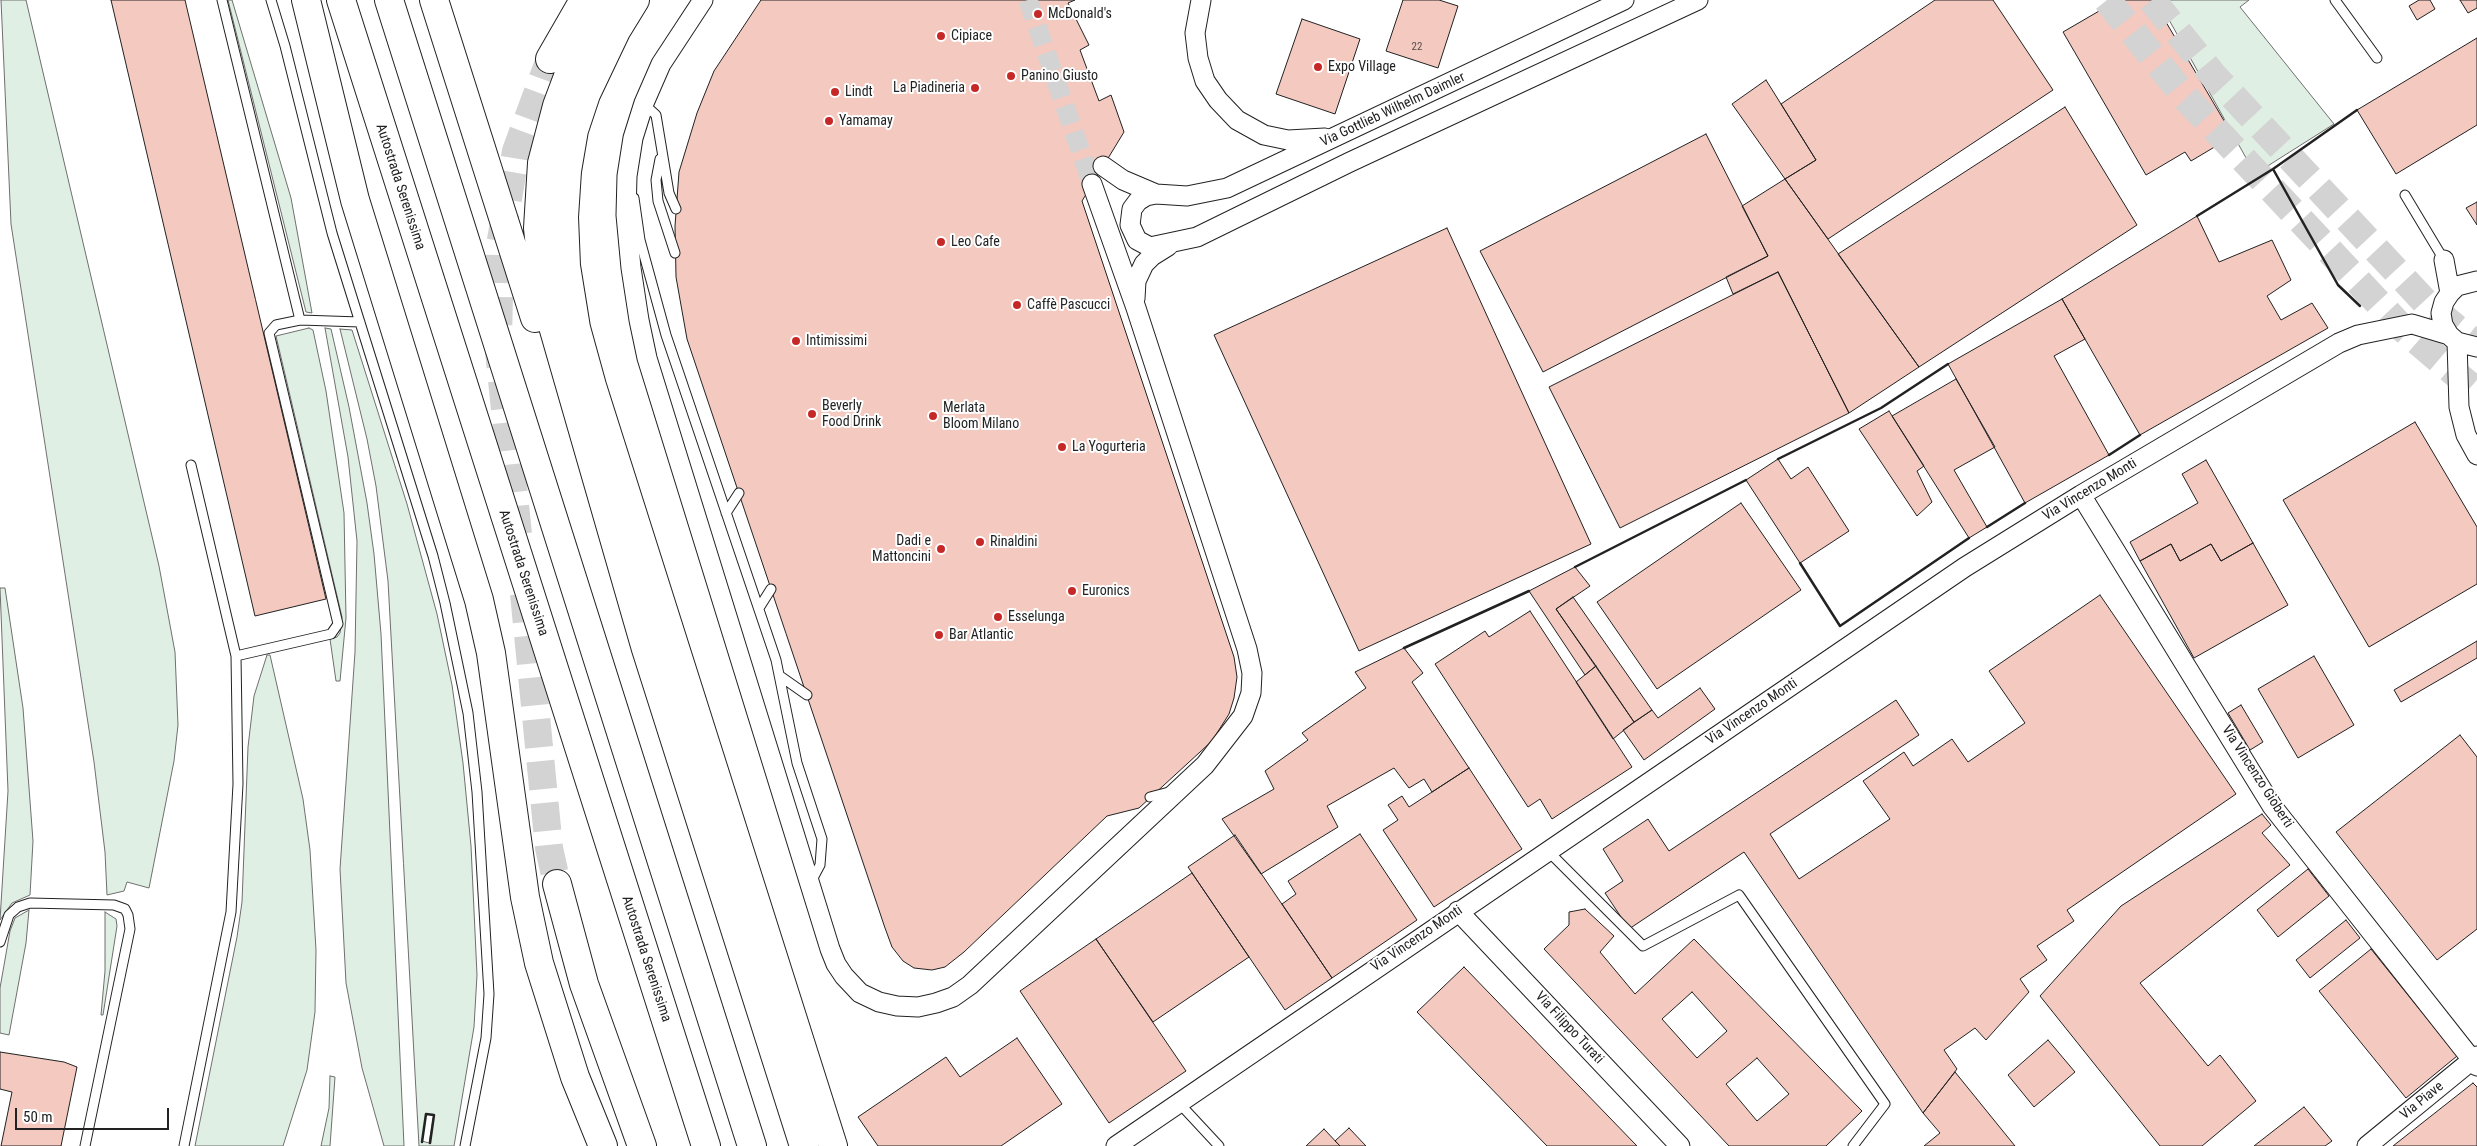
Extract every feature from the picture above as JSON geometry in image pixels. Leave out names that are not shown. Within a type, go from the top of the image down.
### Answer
[{"type":"highway","points":[[306,0],[355,200],[479,600],[491,654],[526,897],[539,963],[575,1077],[602,1141]]},
{"type":"highway","name":"Autostrada Serenissima","points":[[341,0],[706,1146]]},
{"type":"highway","points":[[389,0],[752,1146]]},
{"type":"highway","points":[[434,0],[570,430],[646,649]]},
{"type":"highway","points":[[550,59],[584,0]]},
{"type":"highway","points":[[612,0],[580,50],[557,106],[542,163],[538,228],[546,302],[646,649],[804,1146]]},
{"type":"highway","points":[[635,0],[616,32],[586,94],[574,130],[567,170],[564,216],[566,266],[576,328],[592,386],[833,1146]]},
{"type":"highway","points":[[557,884],[584,984],[642,1146]]},
{"type":"street","points":[[703,0],[661,64],[644,103],[632,138],[627,176],[626,215],[631,268],[647,358],[836,964],[860,993],[879,1002],[897,1006],[936,1003],[953,997],[970,985],[1205,765],[1243,716],[1251,693],[1252,674],[1247,650],[1136,308],[1092,184]]},
{"type":"street","points":[[1201,0],[1195,33],[1198,58],[1205,81],[1218,100],[1237,120],[1264,135],[1288,140],[1337,137]]},
{"type":"street","name":"Via Gottlieb Wilhelm Daimler","points":[[1156,194],[1188,196],[1226,188],[1624,0]]},
{"type":"street","points":[[1156,194],[1146,196],[1138,201],[1129,216],[1132,233],[1142,245],[1150,247],[1197,238],[1350,162],[1698,0]]},
{"type":"street","points":[[1104,166],[1123,180],[1156,194]]},
{"type":"street","points":[[1136,308],[1136,281],[1144,264],[1161,250],[1181,241]]},
{"type":"street","points":[[2444,260],[2472,281]]},
{"type":"street","points":[[2444,260],[2447,297],[2442,313],[2443,324],[2453,338],[2462,423],[2477,455]]},
{"type":"street","name":"Via Vincenzo Monti","points":[[2412,324],[2447,297],[2472,281]]},
{"type":"street","name":"Via Vincenzo Monti","points":[[1116,1146],[1965,567],[2081,494],[2339,343],[2375,330],[2412,324],[2453,338],[2477,349]]},
{"type":"street","points":[[2459,387],[2477,349]]},
{"type":"street","name":"Via Vincenzo Gioberti","points":[[2081,494],[2272,806],[2475,1061]]},
{"type":"street","name":"Via Filippo Turati","points":[[1458,911],[1680,1146]]},
{"type":"street","name":"Via Piave","points":[[2367,1146],[2475,1061]]},
{"type":"lane","points":[[222,0],[300,320]]},
{"type":"lane","points":[[271,0],[285,46],[332,233],[433,556],[448,612],[468,713],[477,792],[489,986],[486,1038],[465,1146]]},
{"type":"lane","points":[[2335,0],[2377,58]]},
{"type":"lane","points":[[644,103],[656,116],[668,193],[676,209]]},
{"type":"lane","points":[[632,138],[634,198],[640,240],[666,335],[759,608],[780,676],[797,763],[822,839],[820,865],[810,885]]},
{"type":"lane","points":[[661,154],[656,180],[658,201],[675,253]]},
{"type":"lane","points":[[2405,195],[2444,260]]},
{"type":"lane","points":[[236,656],[332,634],[338,624],[269,337],[272,327],[300,320],[360,322]]},
{"type":"lane","points":[[184,1146],[231,912],[238,784],[236,656],[191,465]]},
{"type":"lane","points":[[726,513],[739,493]]},
{"type":"lane","points":[[759,608],[771,588]]},
{"type":"lane","points":[[780,676],[807,695]]},
{"type":"lane","points":[[1150,797],[1179,789]]},
{"type":"lane","points":[[1548,851],[1643,946],[1739,895],[1885,1104],[1852,1146]]},
{"type":"lane","points":[[0,942],[9,915],[18,907],[30,903],[114,905],[125,909],[128,915],[130,929],[85,1146]]},
{"type":"lane","points":[[1179,1103],[1219,1146]]},
{"type":"green space","points":[[1,0],[26,0],[159,566],[175,652],[178,725],[174,761],[149,888],[127,882],[124,891],[107,895],[105,852],[94,762],[11,224]]},
{"type":"green space","points":[[228,0],[232,0],[291,198],[312,313],[306,312]]},
{"type":"green space","points":[[2158,0],[2249,0],[2240,7],[2334,124],[2255,174]]},
{"type":"green space","points":[[309,328],[313,330],[326,391],[344,513],[346,618],[340,681],[336,681],[330,639],[337,637],[340,633],[342,617],[276,336]]},
{"type":"green space","points":[[325,328],[331,329],[349,407],[367,503],[374,554],[381,634],[404,1146],[384,1146],[362,1068],[346,983],[340,869],[355,652],[357,541],[348,457]]},
{"type":"green space","points":[[340,329],[352,330],[407,504],[437,614],[452,685],[463,763],[471,846],[477,975],[474,1027],[454,1146],[419,1146],[388,581],[376,486],[367,439]],"holes":[[[426,1114],[434,1115],[429,1143],[422,1141]]]},
{"type":"green space","points":[[0,588],[5,588],[23,708],[33,841],[30,895],[12,903],[0,920],[8,791]]},
{"type":"green space","points":[[267,655],[270,655],[303,799],[310,850],[316,950],[315,1012],[307,1070],[283,1146],[195,1146],[237,937],[242,902],[248,747],[254,696]]},
{"type":"green space","points":[[29,910],[26,943],[9,1035],[0,1033],[0,988],[10,931],[15,918]]},
{"type":"green space","points":[[105,912],[116,919],[117,926],[103,1015],[101,1015],[105,971]]},
{"type":"green space","points":[[330,1076],[335,1077],[330,1146],[321,1146],[329,1108]]},
{"type":"building","points":[[111,0],[185,0],[326,599],[255,616]]},
{"type":"building","name":"Merlata Bloom Milano","points":[[761,0],[1075,0],[1068,3],[1089,45],[1080,50],[1099,101],[1111,95],[1124,132],[1082,201],[1234,657],[1237,677],[1234,698],[1229,714],[1212,741],[1139,808],[1107,816],[964,952],[945,967],[932,970],[914,968],[903,961],[892,947],[687,339],[676,277],[675,226],[679,172],[697,113],[714,71]]},
{"type":"building","name":"Expo Village","points":[[1403,0],[1439,0],[1458,6],[1438,68],[1386,51]]},
{"type":"building","points":[[1935,0],[1993,0],[2053,90],[1828,239],[1785,179],[1816,160],[1781,104]]},
{"type":"building","points":[[2118,0],[2153,0],[2233,136],[2191,161],[2185,152],[2146,175],[2063,32]]},
{"type":"building","points":[[2419,0],[2430,0],[2435,9],[2417,20],[2409,6]]},
{"type":"building","points":[[2460,0],[2477,0],[2477,8],[2468,13]]},
{"type":"building","name":"Expo Village","points":[[1302,19],[1360,39],[1335,114],[1276,94]]},
{"type":"building","points":[[2477,38],[2477,125],[2396,174],[2357,110]]},
{"type":"building","points":[[1766,80],[1816,160],[1785,179],[1732,104]]},
{"type":"building","points":[[2065,107],[2137,225],[1919,367],[1838,254]]},
{"type":"building","points":[[1706,134],[1768,256],[1543,372],[1480,251]]},
{"type":"building","points":[[1785,179],[1919,367],[1849,413],[1778,272],[1733,294],[1726,277],[1768,256],[1742,206]]},
{"type":"building","points":[[2477,202],[2477,225],[2466,208]]},
{"type":"building","points":[[2197,216],[2219,262],[2272,240],[2291,280],[2267,296],[2281,320],[2312,303],[2328,328],[2140,435],[2062,299]]},
{"type":"building","points":[[1447,228],[1591,544],[1359,651],[1214,335]]},
{"type":"building","points":[[1778,272],[1849,413],[1620,528],[1549,387]]},
{"type":"building","points":[[2062,299],[2085,339],[2054,356],[2109,455],[2025,503],[1948,364]]},
{"type":"building","points":[[1956,379],[1995,447],[1954,470],[1987,527],[1969,538],[1892,416]]},
{"type":"building","points":[[1889,411],[1924,466],[1917,471],[1932,502],[1917,516],[1859,429]]},
{"type":"building","points":[[2415,422],[2477,527],[2477,584],[2369,647],[2283,500]]},
{"type":"building","points":[[1778,459],[1791,479],[1808,467],[1849,531],[1800,563],[1746,480]]},
{"type":"building","points":[[2206,460],[2253,543],[2221,561],[2211,544],[2180,561],[2171,544],[2140,561],[2130,542],[2198,503],[2182,474]]},
{"type":"building","points":[[1741,503],[1801,590],[1657,689],[1597,602]]},
{"type":"building","points":[[2253,543],[2288,605],[2194,658],[2140,561],[2171,544],[2180,561],[2211,544],[2221,561]]},
{"type":"building","points":[[1575,567],[1590,586],[1556,609],[1596,666],[1585,675],[1529,591]]},
{"type":"building","points":[[2100,595],[2236,794],[2067,910],[2074,921],[2037,946],[2047,960],[2020,979],[2029,992],[1986,1040],[1975,1028],[1944,1050],[1957,1069],[1923,1113],[1744,852],[1629,929],[1605,893],[1623,881],[1603,849],[1648,819],[1669,851],[1896,700],[1919,735],[1770,834],[1799,879],[1890,819],[1863,781],[1904,752],[1913,766],[1952,739],[1968,762],[2025,723],[1989,671]]},
{"type":"building","points":[[1573,597],[1652,710],[1634,722],[1556,609]]},
{"type":"building","points":[[1530,611],[1632,767],[1552,819],[1540,799],[1528,807],[1435,664],[1485,631],[1489,637]]},
{"type":"building","points":[[2477,641],[2477,658],[2401,702],[2394,690]]},
{"type":"building","points":[[1404,648],[1423,673],[1412,682],[1469,768],[1432,792],[1424,779],[1409,788],[1394,768],[1327,806],[1338,827],[1261,874],[1222,819],[1274,789],[1265,771],[1308,740],[1302,733],[1366,688],[1355,672]]},
{"type":"building","points":[[2314,656],[2354,725],[2298,758],[2258,689]]},
{"type":"building","points":[[1596,666],[1634,722],[1613,739],[1576,682]]},
{"type":"building","points":[[1700,688],[1715,709],[1644,760],[1623,730],[1652,710],[1658,718]]},
{"type":"building","points":[[2241,705],[2263,742],[2250,750],[2228,713]]},
{"type":"building","points":[[2460,735],[2477,757],[2477,929],[2437,960],[2336,832]]},
{"type":"building","points":[[1469,768],[1522,849],[1434,907],[1383,830],[1398,820],[1388,805],[1402,796],[1409,807]]},
{"type":"building","points":[[2262,814],[2271,825],[2262,833],[2290,865],[2140,983],[2208,1066],[2220,1055],[2256,1101],[2202,1146],[2160,1146],[2040,996],[2121,906]]},
{"type":"building","points":[[1360,834],[1417,920],[1332,978],[1282,904],[1296,894],[1288,881]]},
{"type":"building","points":[[1235,835],[1332,978],[1285,1010],[1188,867]]},
{"type":"building","points":[[2308,869],[2329,896],[2278,937],[2257,910]]},
{"type":"building","points":[[1192,873],[1249,957],[1153,1022],[1096,939]]},
{"type":"building","points":[[1585,909],[1614,936],[1600,952],[1635,994],[1694,939],[1862,1111],[1826,1146],[1729,1146],[1544,949],[1569,925],[1569,912]],"holes":[[[1692,992],[1727,1031],[1697,1058],[1662,1019]],[[1757,1058],[1789,1094],[1757,1121],[1726,1084]]]},
{"type":"building","points":[[2346,920],[2360,938],[2310,978],[2296,960]]},
{"type":"building","points":[[1096,939],[1186,1071],[1109,1123],[1020,991]]},
{"type":"building","points":[[2371,949],[2457,1056],[2406,1098],[2319,991]]},
{"type":"building","points":[[1464,967],[1637,1146],[1547,1146],[1417,1012]]},
{"type":"building","points":[[1017,1038],[1062,1104],[1001,1146],[878,1146],[858,1117],[946,1057],[960,1077]]},
{"type":"building","points":[[2048,1040],[2075,1072],[2034,1107],[2008,1075]]},
{"type":"building","points":[[0,1052],[64,1062],[77,1067],[61,1146],[1,1146],[12,1092],[0,1089]]},
{"type":"building","points":[[1955,1072],[2015,1146],[1924,1146],[1940,1133],[1923,1113]]},
{"type":"building","points":[[2473,1083],[2477,1087],[2477,1146],[2393,1146]]},
{"type":"building","points":[[2304,1107],[2332,1141],[2325,1146],[2254,1146]]},
{"type":"building","points":[[1349,1128],[1366,1146],[1340,1146],[1335,1141]]},
{"type":"building","points":[[1324,1129],[1340,1146],[1306,1146]]},
{"type":"tunnel","points":[[1028,0],[1092,184]]},
{"type":"tunnel","points":[[2107,0],[2186,98],[2401,327],[2477,392]]},
{"type":"tunnel","points":[[2152,0],[2213,75],[2428,305],[2477,345]]},
{"type":"tunnel","points":[[518,534],[498,342],[500,246],[516,151],[550,59]]},
{"type":"tunnel","points":[[524,594],[549,848],[557,884]]},
{"type":"wall","points":[[2273,169],[2357,110]]},
{"type":"wall","points":[[2197,216],[2273,169],[2338,285],[2360,306]]},
{"type":"wall","points":[[1778,459],[1881,408],[1948,364]]},
{"type":"wall","points":[[2109,455],[2140,435]]},
{"type":"wall","points":[[1575,567],[1746,480]]},
{"type":"wall","points":[[1987,527],[2025,503]]},
{"type":"wall","points":[[1800,563],[1840,626],[1969,538]]},
{"type":"wall","points":[[1404,648],[1529,591]]},
{"type":"wall","points":[[422,1142],[426,1114],[434,1115],[430,1143]]},
{"type":"place","name":"McDonald's","points":[[1038,14]]},
{"type":"place","name":"Cipiace","points":[[941,36]]},
{"type":"place","name":"Expo Village","points":[[1318,67]]},
{"type":"place","name":"Panino Giusto","points":[[1011,76]]},
{"type":"place","name":"La Piadineria","points":[[975,88]]},
{"type":"place","name":"Lindt","points":[[835,92]]},
{"type":"place","name":"Yamamay","points":[[829,121]]},
{"type":"place","name":"Leo Cafe","points":[[941,242]]},
{"type":"place","name":"Caffè Pascucci","points":[[1017,305]]},
{"type":"place","name":"Intimissimi","points":[[796,341]]},
{"type":"place","name":"Beverly Food Drink","points":[[812,414]]},
{"type":"place","name":"Merlata Bloom Milano","points":[[933,416]]},
{"type":"place","name":"La Yogurteria","points":[[1062,447]]},
{"type":"place","name":"Rinaldini","points":[[980,542]]},
{"type":"place","name":"Dadi e Mattoncini","points":[[941,549]]},
{"type":"place","name":"Euronics","points":[[1072,591]]},
{"type":"place","name":"Esselunga","points":[[998,617]]},
{"type":"place","name":"Bar Atlantic","points":[[939,635]]}]
